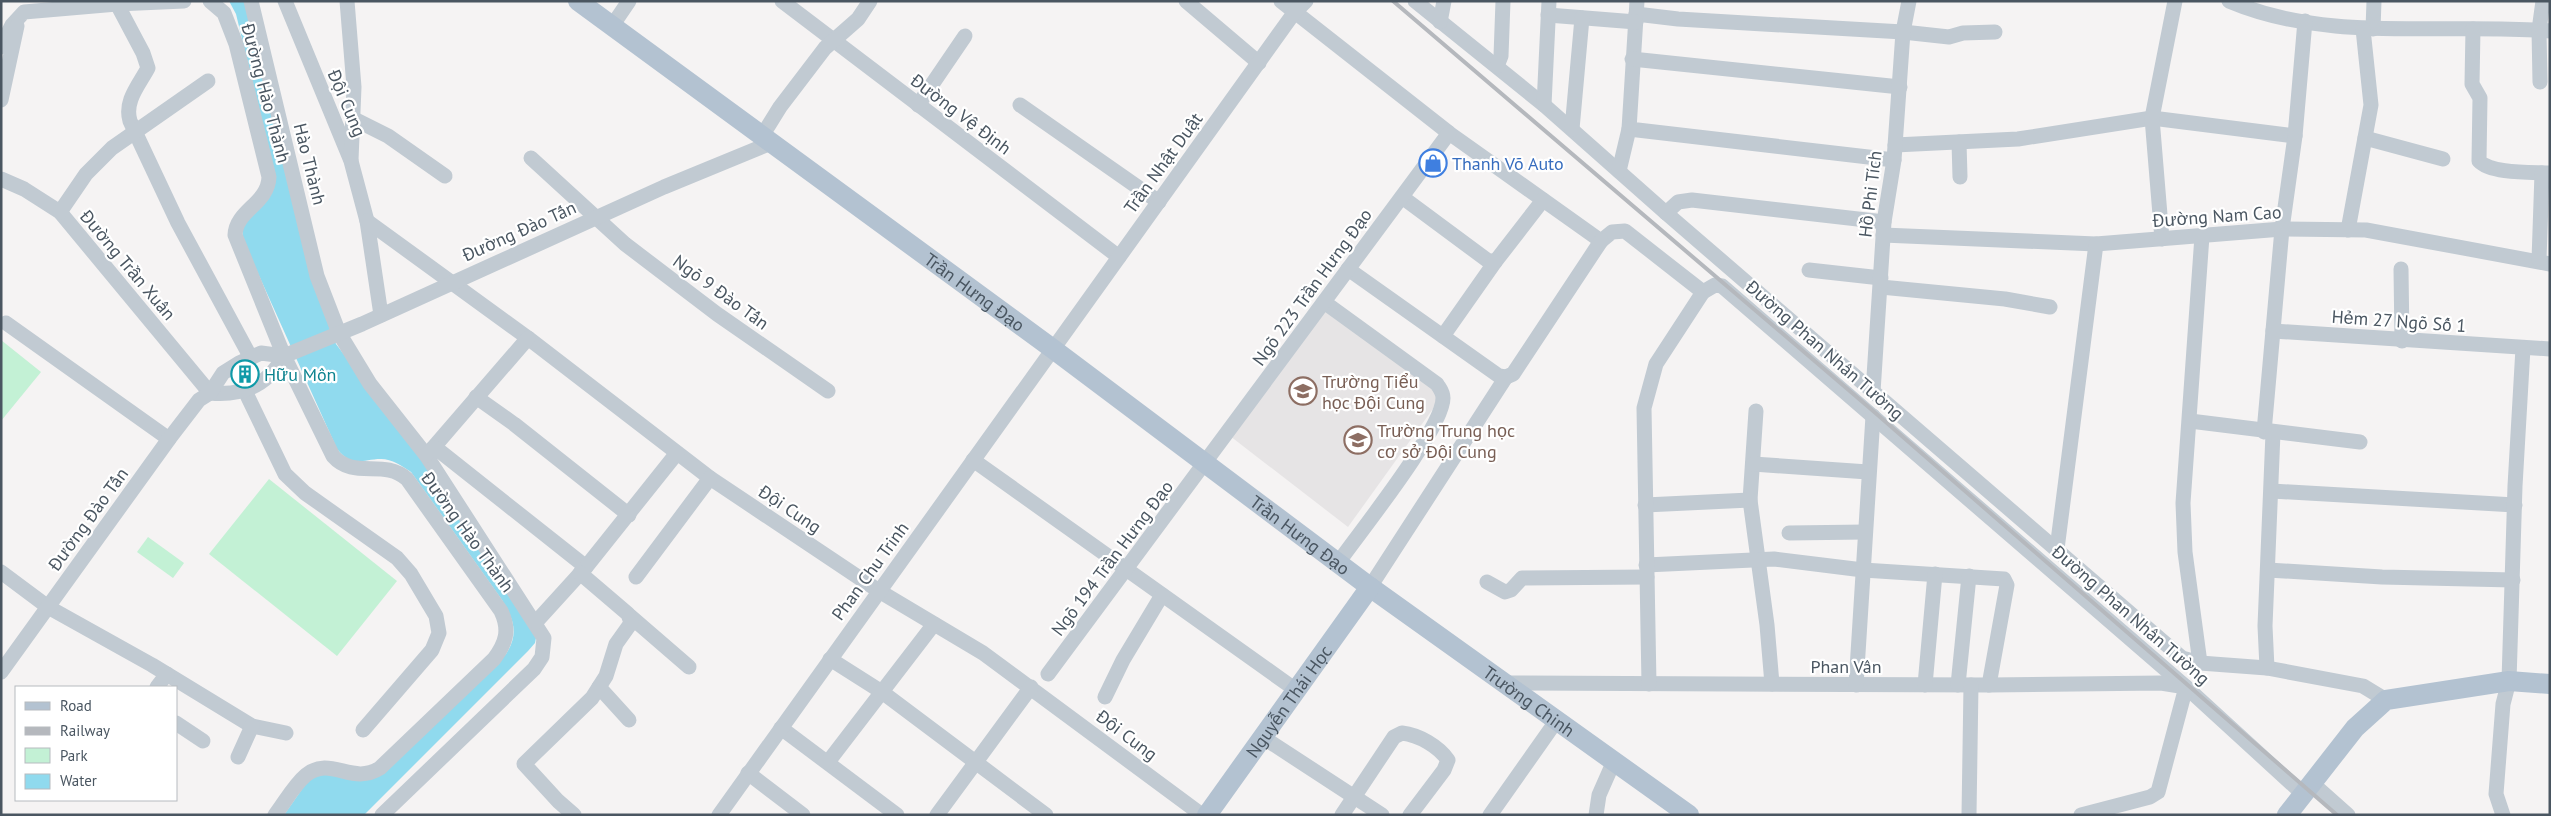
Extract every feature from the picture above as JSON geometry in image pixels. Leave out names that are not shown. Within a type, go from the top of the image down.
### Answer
[{"type":"main road","name":"Trần Hưng Đạo","points":[[578,1],[1053,349],[1370,587]]},
{"type":"main road","name":"Trường Chinh","points":[[1370,587],[1689,815]]},
{"type":"main road","name":"Nguyễn Thái Học","points":[[1207,815],[1264,738],[1370,587]]},
{"type":"main road","points":[[2300,803],[2355,728],[2386,700],[2509,681],[2550,684]]},
{"type":"street","points":[[1,48],[18,17],[32,11],[184,1]]},
{"type":"street","name":"Đường Hào Thành","points":[[210,1],[224,12],[230,27],[269,178],[266,192],[235,226],[235,235],[333,456],[341,464],[351,468],[389,468],[407,479],[501,611],[507,628],[506,641],[494,659],[380,768],[366,776],[332,768],[314,770],[299,782],[276,815]]},
{"type":"street","name":"Hào Thành","points":[[251,1],[317,276],[336,334],[370,384],[429,452]]},
{"type":"street","name":"Đội Cung","points":[[284,1],[351,161],[367,221],[382,315]]},
{"type":"street","points":[[347,1],[354,119],[351,161]]},
{"type":"street","points":[[612,26],[629,1]]},
{"type":"street","name":"Đường Vệ Định","points":[[782,1],[1119,257]]},
{"type":"street","points":[[766,139],[780,108],[825,48],[835,42],[858,19],[870,1]]},
{"type":"street","points":[[1186,1],[1259,63]]},
{"type":"street","points":[[1280,1],[1449,132],[1602,241]]},
{"type":"street","name":"Trần Nhật Duật","points":[[1053,349],[1294,13],[1306,1]]},
{"type":"street","points":[[1415,1],[1544,104],[1666,213],[2057,549],[2174,653],[2182,658],[2200,663],[2267,668],[2363,686],[2386,700]]},
{"type":"street","points":[[1440,22],[1444,1]]},
{"type":"street","points":[[1497,66],[1501,56],[1503,1]]},
{"type":"street","name":"Hồ Phi Tích","points":[[1873,392],[1884,229],[1895,152],[1903,32],[1909,1]]},
{"type":"street","points":[[2162,239],[2152,118],[2174,1]]},
{"type":"street","points":[[2229,1],[2269,15],[2368,29],[2544,31]]},
{"type":"street","points":[[2348,230],[2371,105],[2368,29],[2374,1]]},
{"type":"street","points":[[2540,82],[2544,1]]},
{"type":"street","points":[[117,4],[143,53],[148,68],[128,108],[135,131],[178,223],[251,358]]},
{"type":"street","points":[[1544,104],[1549,8],[1582,18],[1636,12],[1678,19],[1903,32],[1949,38],[1963,33],[1995,32]]},
{"type":"street","points":[[1619,171],[1629,129],[1636,12]]},
{"type":"street","points":[[1,100],[12,58],[18,17]]},
{"type":"street","points":[[1572,129],[1582,18]]},
{"type":"street","points":[[2267,668],[2265,626],[2272,491],[2269,432],[2273,331],[2282,229],[2296,136],[2306,21]]},
{"type":"street","points":[[2473,29],[2472,84],[2480,98],[2479,161],[2484,166],[2499,170],[2546,173],[2545,262]]},
{"type":"street","points":[[918,104],[965,36]]},
{"type":"street","points":[[1632,59],[1900,87]]},
{"type":"street","points":[[60,212],[90,169],[135,131],[208,81]]},
{"type":"street","points":[[1020,105],[1159,202]]},
{"type":"street","points":[[1629,129],[1895,152],[1959,142],[2018,139],[2152,118],[2296,136]]},
{"type":"street","points":[[354,119],[388,136],[445,176]]},
{"type":"street","name":"Ngõ 223 Trần Hưng Đạo","points":[[1205,463],[1449,132]]},
{"type":"street","points":[[2365,138],[2443,159]]},
{"type":"street","name":"Đường Đào Tấn","points":[[1,672],[168,439],[198,400],[210,393],[223,373],[261,353],[287,355],[382,315],[766,139]]},
{"type":"street","points":[[1959,142],[1960,177]]},
{"type":"street","name":"Ngõ 9 Đào Tấn","points":[[531,158],[595,218],[702,303],[828,391]]},
{"type":"street","name":"Đường Trần Xuân","points":[[1,179],[24,189],[60,212],[210,393]]},
{"type":"street","points":[[1402,197],[1487,260],[1495,262]]},
{"type":"street","points":[[1443,336],[1495,262],[1543,200]]},
{"type":"street","name":"Đường Nam Cao","points":[[1666,213],[1678,202],[1692,200],[1884,229],[2096,244],[2282,229],[2366,230],[2545,262]]},
{"type":"street","name":"Đội Cung","points":[[367,221],[528,338],[710,478],[879,591],[983,653],[1202,815]]},
{"type":"street","points":[[1348,269],[1499,376],[1506,377],[1513,374],[1602,241],[1612,232],[1625,231],[1703,292],[1656,364],[1648,387],[1644,408],[1649,684]]},
{"type":"street","points":[[2200,663],[2185,552],[2183,513],[2202,236]]},
{"type":"street","points":[[2057,549],[2096,244]]},
{"type":"street","points":[[2401,269],[2402,341]]},
{"type":"street","points":[[1809,270],[2050,307]]},
{"type":"street","name":"Đường Phan Nhân Tường","points":[[1703,292],[1715,285],[1722,286],[2186,687],[2300,803],[2348,815]]},
{"type":"street","points":[[1324,302],[1437,384],[1442,390],[1443,399],[1431,429],[1410,464],[1338,563]]},
{"type":"street","points":[[6,323],[168,439]]},
{"type":"street","name":"Hẻm 27 Ngõ Số 1","points":[[2273,331],[2402,341],[2550,349]]},
{"type":"street","points":[[429,452],[528,338]]},
{"type":"street","points":[[2503,815],[2496,794],[2503,704],[2509,681],[2515,505],[2524,348]]},
{"type":"street","name":"Phan Chu Trinh","points":[[719,815],[1053,349]]},
{"type":"street","name":"Đường Đào Tấn","points":[[210,393],[224,394],[245,391],[266,379],[277,369],[287,355]]},
{"type":"street","points":[[1370,587],[1506,377]]},
{"type":"street","points":[[245,391],[285,474],[305,493],[397,558],[411,574],[436,616],[439,633],[432,650],[363,730]]},
{"type":"street","points":[[476,397],[514,424],[629,515]]},
{"type":"street","points":[[1756,411],[1750,500],[1772,684]]},
{"type":"street","points":[[1856,685],[1873,416]]},
{"type":"street","points":[[2190,421],[2360,442]]},
{"type":"street","points":[[429,452],[583,570],[630,616],[689,667]]},
{"type":"street","points":[[382,815],[538,663],[545,645],[536,622],[429,452]]},
{"type":"street","points":[[536,622],[583,570],[678,454]]},
{"type":"street","points":[[973,460],[1296,690]]},
{"type":"street","name":"Ngõ 194 Trần Hưng Đạo","points":[[1048,674],[1205,463]]},
{"type":"street","points":[[1752,464],[1868,472]]},
{"type":"street","points":[[636,577],[710,478]]},
{"type":"street","points":[[2272,491],[2515,505]]},
{"type":"street","points":[[1645,505],[1750,500]]},
{"type":"street","points":[[1789,533],[1865,532]]},
{"type":"street","points":[[1487,582],[1505,592],[1511,590],[1522,578],[1647,571],[1724,560],[1774,558],[1863,570],[2000,577],[2004,579],[2007,585],[1989,686]]},
{"type":"street","points":[[2268,570],[2382,577],[2513,580]]},
{"type":"street","points":[[1,572],[48,607],[167,674],[252,726],[286,734]]},
{"type":"street","points":[[1925,685],[1935,574]]},
{"type":"street","points":[[1969,576],[1965,685],[1969,815]]},
{"type":"street","points":[[1105,698],[1123,660],[1162,595]]},
{"type":"street","points":[[574,815],[558,801],[524,764],[586,704],[599,687],[606,676],[616,644],[630,625],[630,616]]},
{"type":"street","points":[[828,762],[934,624]]},
{"type":"street","points":[[830,659],[882,692],[1046,815]]},
{"type":"street","points":[[158,686],[167,674]]},
{"type":"street","name":"Phan Vân","points":[[1505,683],[1989,686],[2161,683],[2186,687]]},
{"type":"street","points":[[599,687],[629,720]]},
{"type":"street","points":[[2081,815],[2150,797],[2158,792],[2186,687]]},
{"type":"street","points":[[937,815],[1031,688]]},
{"type":"street","points":[[1490,815],[1556,720]]},
{"type":"street","points":[[178,724],[203,741]]},
{"type":"street","points":[[238,757],[252,726]]},
{"type":"street","points":[[781,728],[897,815]]},
{"type":"street","points":[[1342,815],[1394,737],[1402,733],[1411,734],[1442,753],[1448,760],[1444,770],[1410,815]]},
{"type":"street","points":[[1264,738],[1382,815]]},
{"type":"street","points":[[1596,815],[1599,795],[1614,761]]},
{"type":"street","points":[[748,773],[803,815]]},
{"type":"shaded area","points":[[1324,308],[1437,392],[1435,406],[1348,527],[1230,436]]},
{"type":"green space","points":[[1,340],[41,372],[1,421]]},
{"type":"green space","points":[[269,479],[397,581],[337,656],[209,554]]},
{"type":"green space","points":[[148,537],[184,563],[173,578],[137,552]]},
{"type":"water","points":[[229,1],[248,1],[324,313],[336,344],[421,457],[537,633],[535,643],[528,651],[364,815],[284,815],[307,782],[322,772],[357,781],[506,654],[513,640],[514,633],[510,614],[502,600],[411,472],[397,463],[385,459],[353,461],[337,449],[243,240],[242,227],[275,176],[236,14]]},
{"type":"railway","points":[[1393,1],[1872,410],[2337,815]]},
{"type":"place","name":"Thanh Võ Auto","points":[[1433,163]]},
{"type":"place","name":"Hữu Môn","points":[[245,374]]},
{"type":"place","name":"Trường Tiểu học Đội Cung","points":[[1303,391]]},
{"type":"place","name":"Trường Trung học cơ sở Đội Cung","points":[[1358,440]]}]
